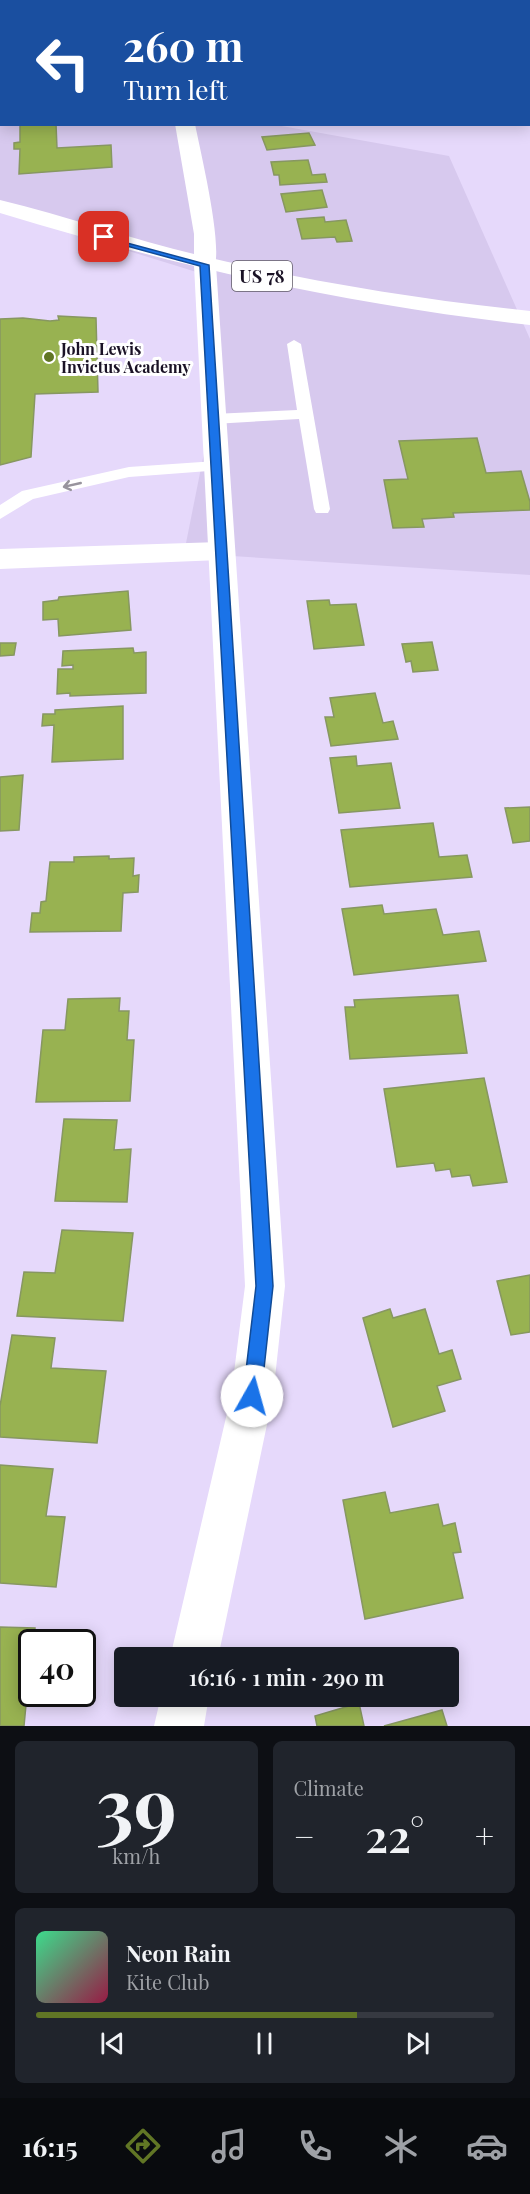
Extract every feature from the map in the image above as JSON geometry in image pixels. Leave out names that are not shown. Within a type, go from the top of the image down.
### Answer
[{"type":"street","points":[[185,126],[205,234],[220,551],[264,1286],[252,1396],[196,1647]]},
{"type":"street","name":"US 78","points":[[0,206],[64,227],[205,265],[335,291],[479,313],[530,318]]},
{"type":"street","points":[[0,559],[220,551]]},
{"type":"street","points":[[178,1726],[182,1707]]},
{"type":"lane","points":[[294,344],[322,509]]},
{"type":"lane","points":[[213,419],[306,414]]},
{"type":"lane","points":[[0,513],[28,495],[129,472],[216,466]]},
{"type":"shaded area","points":[[0,126],[282,126],[449,156],[530,339],[530,575],[184,553],[211,418],[206,275],[0,211]]},
{"type":"building","points":[[20,126],[56,126],[57,148],[111,145],[112,167],[19,174],[20,149],[14,149],[14,143],[20,142]]},
{"type":"building","points":[[309,133],[315,145],[267,150],[262,137]]},
{"type":"building","points":[[308,160],[312,175],[325,174],[327,182],[280,185],[279,175],[274,175],[271,162]]},
{"type":"building","points":[[322,190],[327,207],[286,212],[281,194]]},
{"type":"building","points":[[324,217],[325,222],[346,220],[352,241],[337,242],[335,237],[302,239],[297,219]]},
{"type":"building","name":"John Lewis Invictus Academy","points":[[58,316],[96,318],[98,392],[35,394],[31,457],[0,465],[0,319],[23,318],[50,321],[59,320]]},
{"type":"building","points":[[477,438],[486,473],[521,471],[530,510],[453,513],[454,517],[422,519],[424,527],[393,528],[384,480],[408,479],[399,441]]},
{"type":"building","points":[[128,591],[131,630],[59,636],[58,619],[43,620],[43,602],[58,600],[59,597]]},
{"type":"building","points":[[329,600],[330,605],[356,604],[364,645],[314,649],[307,601]]},
{"type":"building","points":[[432,642],[438,670],[413,672],[411,661],[406,662],[402,644]]},
{"type":"building","points":[[0,643],[16,643],[14,655],[0,656]]},
{"type":"building","points":[[133,648],[134,653],[146,652],[146,693],[70,696],[70,693],[57,694],[58,669],[73,669],[73,665],[62,666],[63,651]]},
{"type":"building","points":[[375,693],[383,723],[393,721],[398,739],[331,746],[325,717],[334,717],[330,698]]},
{"type":"building","points":[[123,706],[123,759],[52,762],[54,725],[42,726],[43,714],[55,714],[55,710]]},
{"type":"building","points":[[356,756],[357,766],[391,763],[400,808],[339,813],[330,758]]},
{"type":"building","points":[[23,775],[19,830],[0,831],[0,777]]},
{"type":"building","points":[[530,807],[530,841],[513,843],[505,808]]},
{"type":"building","points":[[433,823],[439,857],[467,855],[472,877],[350,887],[341,830]]},
{"type":"building","points":[[109,856],[109,859],[134,858],[133,876],[139,875],[138,892],[123,893],[121,931],[30,932],[32,913],[40,913],[41,902],[46,901],[50,862],[74,862],[74,857]]},
{"type":"building","points":[[382,905],[384,914],[436,909],[443,935],[479,931],[486,961],[354,975],[342,909]]},
{"type":"building","points":[[458,995],[467,1053],[350,1059],[345,1007],[355,1007],[354,1000]]},
{"type":"building","points":[[120,998],[119,1011],[129,1011],[127,1040],[134,1040],[130,1101],[36,1102],[43,1030],[65,1030],[68,999]]},
{"type":"building","points":[[484,1078],[507,1182],[473,1186],[470,1175],[452,1177],[450,1169],[436,1171],[434,1163],[397,1167],[384,1089]]},
{"type":"building","points":[[64,1119],[117,1120],[114,1150],[131,1149],[127,1202],[55,1201]]},
{"type":"building","points":[[62,1230],[133,1233],[123,1321],[17,1316],[24,1272],[55,1273]]},
{"type":"building","points":[[530,1275],[530,1332],[511,1335],[497,1281]]},
{"type":"building","points":[[390,1309],[393,1318],[425,1309],[439,1354],[452,1350],[461,1379],[437,1386],[445,1411],[393,1427],[363,1318]]},
{"type":"building","points":[[12,1335],[55,1338],[51,1368],[106,1371],[97,1443],[0,1437],[0,1406]]},
{"type":"building","points":[[0,1465],[53,1469],[46,1516],[65,1517],[56,1587],[0,1583]]},
{"type":"building","points":[[385,1492],[390,1513],[438,1504],[443,1526],[455,1523],[461,1552],[453,1553],[463,1598],[365,1619],[343,1500]]},
{"type":"building","points":[[0,1627],[35,1628],[18,1629],[18,1707],[26,1707],[24,1726],[0,1726]]},
{"type":"building","points":[[345,1707],[360,1707],[364,1726],[317,1726],[315,1716]]},
{"type":"building","points":[[442,1710],[447,1726],[384,1726]]},
{"type":"place","name":"John Lewis Invictus Academy","points":[[49,357]]},
{"type":"route","points":[[104,237],[205,265],[264,1286],[252,1396]]}]
